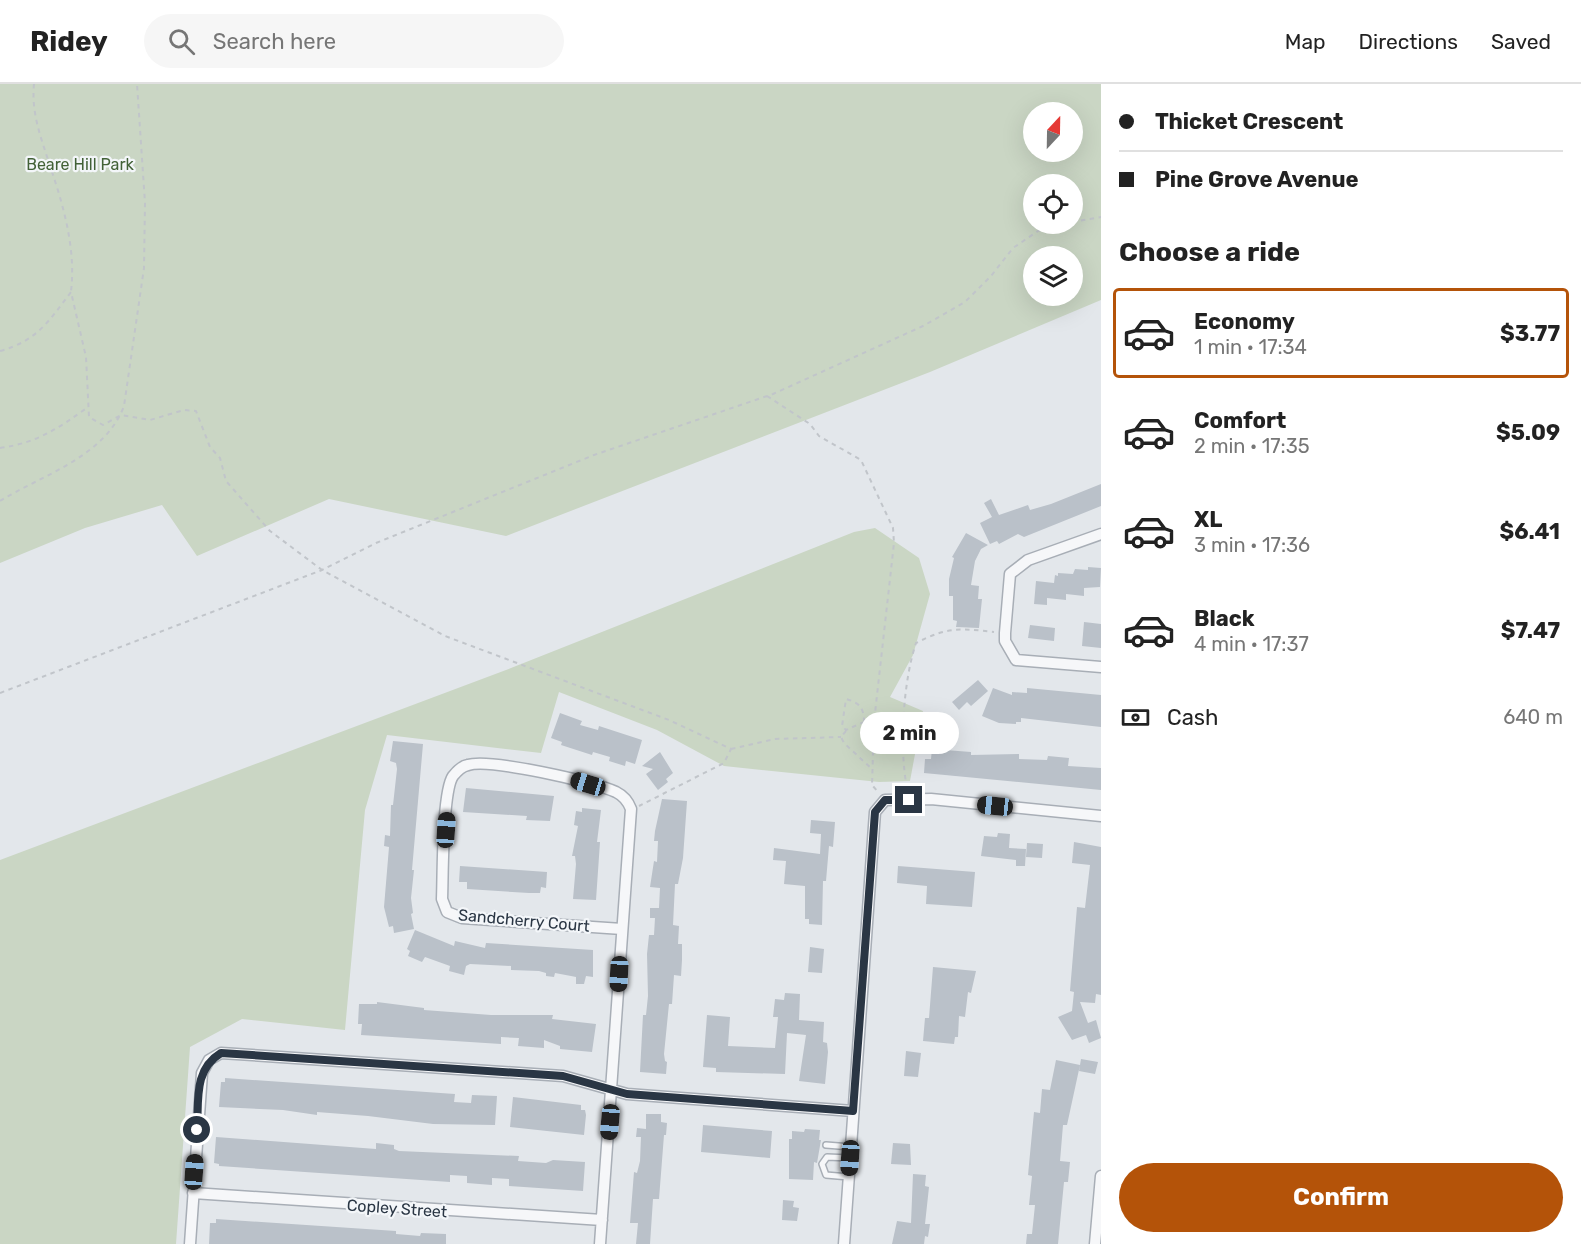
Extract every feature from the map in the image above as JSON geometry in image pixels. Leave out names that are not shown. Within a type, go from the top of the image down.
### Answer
[{"type":"street","points":[[1101,534],[1028,560],[1010,574],[1005,633],[1005,641],[1016,660],[1101,668]]},
{"type":"street","name":"Sandcherry Court","points":[[622,928],[462,918],[447,912],[442,899],[448,786],[459,770],[469,764],[487,765],[556,774],[616,792],[627,800],[631,809]]},
{"type":"street","points":[[844,1244],[871,834],[875,812],[885,800],[931,799],[1101,816]]},
{"type":"street","points":[[600,1244],[613,1088],[631,809]]},
{"type":"street","points":[[190,1244],[202,1073],[209,1060],[221,1053],[563,1076],[613,1088],[627,1094],[853,1111]]},
{"type":"street","points":[[1095,1244],[1101,1176]]},
{"type":"street","name":"Copley Street","points":[[193,1193],[602,1220]]},
{"type":"lane","points":[[825,1145],[850,1152]]},
{"type":"lane","points":[[849,1178],[826,1175],[822,1164],[827,1157],[850,1152]]},
{"type":"path","points":[[34,84],[32,104],[36,127],[60,196],[71,252],[71,292],[86,357],[89,417],[103,424],[121,415],[150,420],[184,410],[196,411],[210,447],[220,458],[226,481],[270,531],[322,570],[445,636],[669,720],[730,749],[775,739],[841,737],[873,770]]},
{"type":"path","points":[[0,501],[64,467],[97,443],[121,415],[135,346],[144,268],[144,203],[137,84]]},
{"type":"path","points":[[1083,220],[1101,217]]},
{"type":"path","points":[[0,693],[322,570],[376,543],[594,455],[767,396],[923,326],[965,302],[991,276],[1013,248],[1034,234]]},
{"type":"path","points":[[0,351],[15,347],[38,334],[71,292]]},
{"type":"path","points":[[767,396],[810,424],[819,436],[861,459],[893,528],[894,543],[874,722],[872,785],[885,800]]},
{"type":"path","points":[[0,448],[26,445],[59,428],[88,407]]},
{"type":"path","points":[[909,800],[903,768],[905,723],[911,658],[916,643],[940,631],[965,629],[1005,633]]},
{"type":"path","points":[[846,730],[842,726],[846,699],[853,701],[864,711],[864,722]]},
{"type":"path","points":[[841,737],[846,730],[864,722],[905,723]]},
{"type":"path","points":[[631,809],[724,763],[730,749]]},
{"type":"green space","name":"Beare Hill Park","points":[[0,84],[1101,84],[1101,300],[930,372],[506,536],[329,499],[197,556],[162,505],[85,528],[0,563]]},
{"type":"green space","points":[[875,528],[919,558],[930,594],[913,655],[890,697],[923,711],[910,781],[879,782],[724,766],[657,730],[559,692],[541,753],[387,735],[365,810],[345,1030],[242,1019],[190,1047],[176,1244],[0,1244],[0,860],[511,668],[854,532]]},
{"type":"building","points":[[1101,484],[1101,506],[1024,537],[1018,534],[999,544],[997,541],[990,544],[980,523],[992,517],[984,503],[991,499],[999,515],[1028,505],[1030,510],[1051,504]]},
{"type":"building","points":[[966,533],[988,545],[981,549],[975,561],[971,585],[979,586],[978,599],[982,599],[979,628],[956,627],[957,621],[953,620],[953,596],[949,596],[949,579],[954,558],[952,557]]},
{"type":"building","points":[[1088,567],[1101,568],[1100,587],[1084,588],[1084,596],[1066,594],[1066,600],[1047,598],[1047,605],[1034,604],[1036,581],[1054,583],[1055,575],[1058,576],[1058,573],[1073,574],[1075,569],[1088,570]]},
{"type":"building","points":[[1084,622],[1101,624],[1101,648],[1082,646]]},
{"type":"building","points":[[1030,625],[1055,628],[1054,641],[1028,638]]},
{"type":"building","points":[[978,680],[988,691],[971,706],[967,702],[959,710],[952,702]]},
{"type":"building","points":[[993,688],[1012,695],[1012,692],[1027,693],[1027,688],[1101,695],[1101,727],[1021,718],[1021,722],[1016,722],[1016,724],[999,723],[982,716]]},
{"type":"building","points":[[560,713],[582,721],[580,725],[598,730],[599,726],[642,740],[635,764],[626,761],[625,766],[609,761],[610,757],[593,752],[592,755],[561,745],[562,742],[551,738]]},
{"type":"building","points":[[393,741],[423,744],[412,870],[414,870],[411,898],[413,913],[411,914],[414,929],[394,933],[393,926],[389,927],[384,907],[389,847],[384,846],[385,835],[390,836],[391,805],[393,805],[397,769],[396,763],[390,761]]},
{"type":"building","points":[[932,749],[971,752],[971,755],[1019,754],[1019,759],[1047,760],[1048,756],[1069,758],[1068,766],[1101,768],[1101,790],[924,773],[925,759],[931,759]]},
{"type":"building","points":[[660,752],[673,773],[666,779],[668,782],[658,790],[646,774],[653,769],[642,766]]},
{"type":"building","points":[[466,788],[554,796],[550,821],[526,820],[527,816],[463,812]]},
{"type":"building","points":[[662,799],[687,801],[683,858],[678,884],[675,884],[673,925],[679,926],[678,944],[682,944],[681,976],[674,975],[672,1004],[669,1004],[664,1054],[667,1062],[666,1074],[640,1072],[643,1015],[646,1015],[648,996],[647,954],[649,935],[654,935],[655,918],[650,918],[650,908],[659,908],[660,888],[650,887],[654,861],[657,862],[658,841],[654,841]]},
{"type":"building","points":[[582,808],[601,810],[597,842],[600,842],[596,900],[573,899],[576,864],[575,856],[572,856],[578,826],[574,825],[576,811],[582,812]]},
{"type":"building","points":[[811,820],[835,822],[833,847],[829,846],[826,881],[823,881],[822,925],[809,924],[809,919],[805,919],[805,886],[784,884],[786,861],[773,860],[774,848],[820,854],[821,834],[810,833]]},
{"type":"building","points":[[998,833],[1010,834],[1009,848],[1026,849],[1025,866],[1016,866],[1016,860],[981,856],[984,836],[997,837]]},
{"type":"building","points":[[1074,842],[1101,847],[1101,995],[1096,994],[1095,1003],[1080,1002],[1088,1023],[1096,1020],[1101,1038],[1089,1043],[1086,1035],[1072,1040],[1058,1017],[1072,1011],[1074,992],[1070,991],[1077,907],[1085,908],[1090,865],[1072,863]]},
{"type":"building","points":[[1027,843],[1043,844],[1042,858],[1026,857]]},
{"type":"building","points":[[460,866],[547,872],[546,888],[541,887],[540,893],[467,889],[467,882],[459,882]]},
{"type":"building","points":[[898,866],[975,872],[972,907],[926,904],[927,886],[897,883]]},
{"type":"building","points":[[415,930],[454,946],[455,941],[485,948],[486,943],[593,950],[593,977],[586,976],[584,984],[576,984],[576,977],[571,976],[555,973],[554,977],[546,976],[546,973],[539,971],[511,970],[511,966],[470,964],[466,966],[464,975],[449,971],[450,966],[425,957],[422,962],[408,956],[410,951],[407,949]]},
{"type":"building","points":[[810,947],[824,949],[822,973],[808,972]]},
{"type":"building","points":[[933,967],[976,971],[971,993],[968,992],[965,1017],[959,1016],[958,1037],[955,1037],[954,1044],[923,1041],[925,1018],[929,1018]]},
{"type":"building","points":[[785,993],[800,994],[799,1020],[824,1022],[823,1042],[827,1043],[828,1052],[825,1084],[799,1081],[806,1035],[787,1033],[785,1074],[716,1072],[716,1068],[703,1067],[707,1015],[730,1017],[728,1046],[775,1048],[778,1017],[773,1017],[775,999],[784,1000]]},
{"type":"building","points":[[377,1002],[424,1008],[424,1010],[491,1015],[553,1015],[552,1019],[596,1024],[592,1052],[560,1049],[560,1046],[544,1040],[544,1048],[518,1046],[519,1038],[501,1037],[501,1044],[361,1035],[362,1024],[358,1024],[359,1004],[377,1004]]},
{"type":"building","points":[[906,1051],[921,1053],[918,1077],[904,1076]]},
{"type":"building","points":[[1081,1059],[1098,1062],[1095,1074],[1079,1071]]},
{"type":"building","points":[[1056,1060],[1080,1065],[1067,1125],[1063,1125],[1060,1161],[1070,1162],[1068,1182],[1064,1182],[1058,1244],[1026,1244],[1027,1234],[1032,1234],[1035,1205],[1029,1205],[1032,1176],[1028,1175],[1034,1112],[1040,1113],[1042,1089],[1050,1090]]},
{"type":"building","points":[[225,1078],[455,1094],[454,1102],[471,1103],[472,1095],[497,1096],[495,1125],[433,1124],[368,1116],[317,1112],[317,1115],[283,1110],[219,1107],[221,1082],[225,1082]]},
{"type":"building","points":[[513,1097],[581,1105],[581,1110],[585,1110],[586,1115],[584,1135],[510,1127]]},
{"type":"building","points":[[646,1114],[661,1114],[661,1122],[667,1123],[659,1199],[653,1199],[650,1244],[636,1244],[638,1223],[630,1223],[634,1172],[637,1173],[640,1161],[641,1137],[636,1137],[637,1128],[646,1129]]},
{"type":"building","points":[[703,1125],[772,1131],[770,1158],[701,1152]]},
{"type":"building","points":[[805,1129],[820,1130],[819,1140],[821,1140],[817,1163],[814,1162],[813,1180],[789,1179],[789,1139],[792,1139],[792,1131],[804,1132]]},
{"type":"building","points":[[216,1137],[376,1149],[376,1143],[394,1145],[394,1149],[399,1151],[519,1156],[518,1161],[546,1163],[553,1160],[585,1162],[583,1191],[509,1186],[509,1179],[492,1178],[492,1185],[467,1183],[467,1176],[450,1175],[450,1182],[219,1166],[214,1163]]},
{"type":"building","points":[[893,1143],[910,1144],[911,1165],[891,1164]]},
{"type":"building","points":[[913,1174],[926,1175],[925,1186],[929,1187],[925,1224],[930,1224],[928,1237],[925,1236],[924,1244],[892,1244],[897,1221],[911,1223]]},
{"type":"building","points":[[783,1200],[794,1201],[793,1207],[799,1208],[797,1221],[782,1220]]},
{"type":"building","points":[[216,1219],[396,1231],[396,1234],[420,1236],[421,1233],[446,1234],[446,1244],[209,1244],[210,1223],[216,1223]]},
{"type":"route","points":[[197,1130],[202,1073],[209,1060],[221,1053],[563,1076],[613,1088],[627,1094],[853,1111],[871,834],[875,812],[885,800],[909,800]]}]
